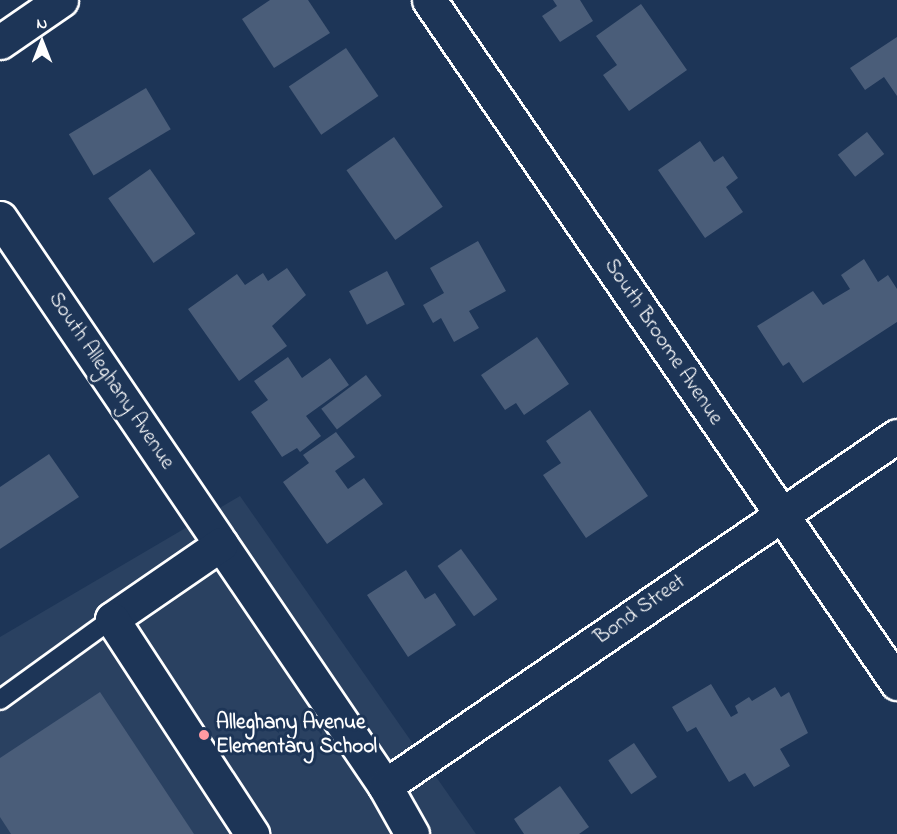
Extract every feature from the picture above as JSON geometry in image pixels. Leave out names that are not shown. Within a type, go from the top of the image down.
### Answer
[{"type":"street","points":[[0,42],[61,0]]},
{"type":"street","name":"South Broome Avenue","points":[[429,0],[897,683]]},
{"type":"street","name":"South Alleghany Avenue","points":[[0,218],[385,786],[412,834]]},
{"type":"street","name":"Bond Street","points":[[385,786],[897,436]]},
{"type":"street","points":[[221,544],[112,619],[252,834]]},
{"type":"lane","points":[[0,700],[112,619]]},
{"type":"shaded area","name":"Alleghany Avenue Elementary School","points":[[240,496],[476,834],[0,834],[0,637]]},
{"type":"building","points":[[270,0],[308,0],[330,33],[274,68],[242,19]]},
{"type":"building","points":[[553,0],[580,0],[593,21],[560,42],[542,16],[557,6]]},
{"type":"building","points":[[641,4],[687,70],[629,111],[603,75],[617,65],[596,36]]},
{"type":"building","points":[[897,37],[897,96],[884,77],[865,90],[850,68]]},
{"type":"building","points":[[346,48],[378,96],[321,135],[289,87]]},
{"type":"building","points":[[146,88],[171,129],[94,175],[69,134]]},
{"type":"building","points":[[867,132],[884,154],[855,177],[838,155]]},
{"type":"building","points":[[394,137],[443,207],[395,240],[346,170]]},
{"type":"building","points":[[700,141],[714,162],[723,156],[738,178],[726,187],[743,212],[705,238],[658,170]]},
{"type":"building","points":[[150,169],[195,234],[154,263],[108,198]]},
{"type":"building","points":[[478,241],[506,291],[469,311],[479,328],[454,342],[441,318],[433,323],[423,305],[444,293],[430,268]]},
{"type":"building","points":[[864,259],[878,282],[888,275],[897,289],[897,322],[803,383],[789,362],[783,366],[757,326],[813,291],[823,305],[850,289],[841,275]]},
{"type":"building","points":[[287,268],[306,295],[272,326],[287,346],[239,381],[188,309],[237,274],[245,285],[263,273],[268,281]]},
{"type":"building","points":[[387,271],[405,305],[367,325],[349,291]]},
{"type":"building","points":[[537,337],[569,384],[524,415],[516,403],[505,410],[481,375]]},
{"type":"building","points":[[288,357],[302,378],[330,358],[349,385],[306,416],[321,436],[300,452],[297,448],[282,457],[251,412],[268,400],[254,381]]},
{"type":"building","points":[[366,375],[382,396],[337,429],[321,409]]},
{"type":"building","points":[[590,410],[648,496],[586,538],[543,475],[561,463],[546,441]]},
{"type":"building","points":[[336,432],[355,457],[335,471],[348,489],[364,478],[383,504],[327,544],[283,482],[309,463],[303,455]]},
{"type":"building","points":[[49,454],[79,497],[0,549],[0,487]]},
{"type":"building","points":[[461,549],[497,599],[474,616],[438,566]]},
{"type":"building","points":[[406,570],[425,599],[435,593],[456,625],[408,657],[367,595]]},
{"type":"building","points":[[711,684],[731,717],[738,713],[735,706],[749,697],[752,701],[775,687],[781,697],[789,692],[808,733],[780,749],[790,766],[754,787],[745,773],[729,782],[696,727],[687,732],[672,707]]},
{"type":"building","points":[[100,692],[194,834],[11,834],[0,817],[0,758]]},
{"type":"building","points":[[634,743],[657,777],[631,794],[608,760]]},
{"type":"building","points":[[560,786],[589,827],[579,834],[524,834],[514,819]]},
{"type":"place","name":"Alleghany Avenue Elementary School","points":[[204,735]]}]
